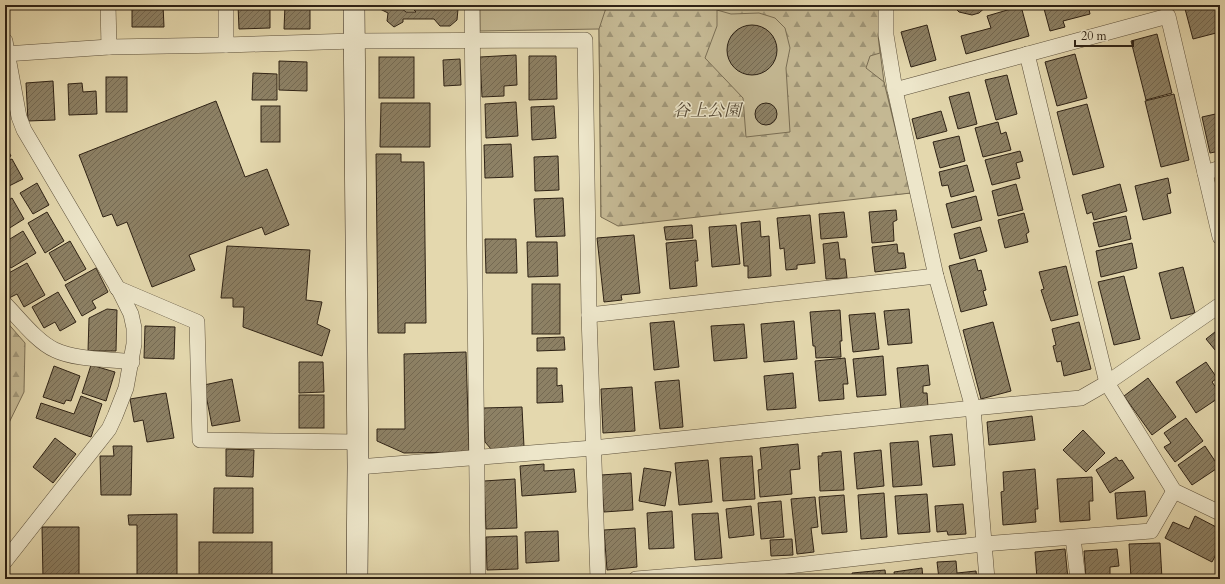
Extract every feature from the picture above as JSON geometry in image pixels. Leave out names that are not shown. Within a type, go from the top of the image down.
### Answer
[{"type":"street","points":[[108,5],[108,47]]},
{"type":"street","points":[[226,5],[226,45]]},
{"type":"street","points":[[354,5],[358,442],[357,579]]},
{"type":"street","points":[[472,5],[478,579]]},
{"type":"street","points":[[886,5],[886,35],[894,90],[936,276],[973,408],[987,579]]},
{"type":"street","points":[[894,90],[1168,16],[1220,237]]},
{"type":"street","points":[[5,561],[109,429],[126,388],[132,362],[134,328],[131,314],[117,288],[24,130],[19,117],[6,50],[354,41],[585,40],[589,315],[598,579]]},
{"type":"street","points":[[1027,54],[1107,383],[1174,491],[1220,513]]},
{"type":"street","points":[[1205,172],[1220,168]]},
{"type":"street","points":[[589,315],[936,276]]},
{"type":"street","points":[[117,288],[197,322],[200,440],[358,442]]},
{"type":"street","points":[[5,304],[23,323],[54,349],[66,354],[132,362]]},
{"type":"street","points":[[358,467],[477,459],[593,448],[1081,398],[1107,383],[1220,305]]},
{"type":"street","points":[[636,579],[771,574],[984,544],[1151,531],[1174,491]]},
{"type":"street","points":[[1073,538],[1078,579]]},
{"type":"green space","name":"谷上公園","points":[[480,5],[883,5],[878,35],[884,82],[911,193],[601,217],[599,29],[480,31]]},
{"type":"green space","name":"谷上公園","points":[[607,5],[883,5],[878,35],[880,53],[870,56],[866,68],[884,82],[911,193],[618,226],[601,217],[599,29]],"holes":[[[717,10],[731,14],[759,13],[775,18],[785,28],[790,48],[786,68],[790,132],[746,137],[743,98],[705,58],[717,26]]]},
{"type":"green space","points":[[5,320],[25,343],[24,392],[5,431]]},
{"type":"building","points":[[132,5],[163,5],[164,27],[132,27]]},
{"type":"building","points":[[238,5],[270,5],[270,28],[239,29]]},
{"type":"building","points":[[285,5],[315,5],[315,7],[310,7],[310,29],[284,29]]},
{"type":"building","points":[[378,5],[403,5],[401,8],[406,12],[416,12],[412,8],[412,5],[453,5],[458,9],[457,20],[450,26],[440,26],[434,19],[403,19],[403,22],[394,27],[387,21],[388,13],[380,9]]},
{"type":"building","points":[[952,5],[988,5],[979,13],[972,15],[959,12]]},
{"type":"building","points":[[1043,5],[1088,5],[1090,14],[1063,21],[1065,27],[1050,31]]},
{"type":"building","points":[[1184,5],[1220,5],[1220,32],[1193,39]]},
{"type":"building","points":[[1021,6],[1029,36],[966,54],[961,36],[991,28],[987,16]]},
{"type":"building","points":[[747,25],[757,25],[770,32],[777,45],[777,55],[770,68],[757,75],[747,75],[738,71],[731,64],[727,55],[727,45],[731,36],[738,29]]},
{"type":"building","points":[[927,25],[936,60],[911,67],[901,32]]},
{"type":"building","points":[[1157,34],[1172,93],[1146,100],[1131,41]]},
{"type":"building","points":[[1075,54],[1087,98],[1057,106],[1045,62]]},
{"type":"building","points":[[516,55],[517,85],[504,86],[504,96],[482,97],[480,57]]},
{"type":"building","points":[[529,56],[556,56],[557,99],[529,100]]},
{"type":"building","points":[[379,57],[414,57],[414,98],[379,98]]},
{"type":"building","points":[[460,59],[461,85],[444,86],[443,60]]},
{"type":"building","points":[[279,61],[307,62],[307,91],[279,90]]},
{"type":"building","points":[[253,73],[277,74],[277,100],[252,100]]},
{"type":"building","points":[[1007,75],[1017,114],[996,120],[985,80]]},
{"type":"building","points":[[106,77],[127,77],[127,112],[106,112]]},
{"type":"building","points":[[53,81],[55,120],[28,121],[26,83]]},
{"type":"building","points":[[82,83],[83,92],[96,91],[97,114],[69,115],[68,84]]},
{"type":"building","points":[[969,92],[977,124],[958,129],[949,97]]},
{"type":"building","points":[[1174,94],[1189,160],[1161,167],[1145,101]]},
{"type":"building","points":[[216,101],[245,177],[267,169],[289,225],[265,235],[262,227],[189,255],[195,270],[152,287],[127,222],[117,226],[112,214],[103,217],[79,155]]},
{"type":"building","points":[[516,102],[518,136],[486,138],[485,104]]},
{"type":"building","points":[[381,103],[430,103],[430,147],[380,147]]},
{"type":"building","points":[[766,103],[774,106],[777,114],[774,122],[766,125],[758,122],[755,114],[758,106]]},
{"type":"building","points":[[1087,104],[1104,167],[1073,175],[1057,112]]},
{"type":"building","points":[[261,106],[280,106],[280,142],[261,142]]},
{"type":"building","points":[[554,106],[556,138],[532,140],[531,107]]},
{"type":"building","points":[[941,111],[947,131],[917,139],[912,119]]},
{"type":"building","points":[[1220,113],[1220,151],[1210,153],[1202,117]]},
{"type":"building","points":[[998,122],[1001,134],[1006,132],[1011,150],[983,157],[975,128]]},
{"type":"building","points":[[959,136],[965,161],[940,168],[933,142]]},
{"type":"building","points":[[511,144],[513,177],[485,178],[484,145]]},
{"type":"building","points":[[5,145],[11,156],[5,159]]},
{"type":"building","points":[[1020,151],[1023,161],[1016,163],[1020,178],[992,185],[985,160]]},
{"type":"building","points":[[376,154],[401,154],[401,162],[424,162],[426,323],[405,323],[405,333],[378,333]]},
{"type":"building","points":[[558,156],[559,190],[535,191],[534,157]]},
{"type":"building","points":[[12,159],[23,179],[5,188],[5,162]]},
{"type":"building","points":[[967,165],[974,191],[951,197],[948,185],[942,186],[939,172]]},
{"type":"building","points":[[1168,178],[1171,193],[1167,194],[1171,213],[1143,220],[1135,186]]},
{"type":"building","points":[[37,183],[49,205],[33,214],[20,193]]},
{"type":"building","points":[[1016,184],[1023,210],[998,216],[992,191]]},
{"type":"building","points":[[1120,184],[1127,211],[1094,220],[1092,212],[1087,214],[1082,195]]},
{"type":"building","points":[[976,196],[982,220],[952,228],[946,204]]},
{"type":"building","points":[[12,198],[24,219],[8,229],[5,223],[5,202]]},
{"type":"building","points":[[563,198],[565,236],[536,237],[534,199]]},
{"type":"building","points":[[896,210],[897,220],[893,222],[894,241],[872,243],[869,212]]},
{"type":"building","points":[[47,212],[64,241],[45,253],[28,223]]},
{"type":"building","points":[[844,212],[847,237],[821,239],[819,214]]},
{"type":"building","points":[[1024,213],[1029,232],[1026,234],[1028,242],[1005,248],[998,220]]},
{"type":"building","points":[[810,215],[815,263],[797,265],[797,269],[786,270],[784,248],[780,249],[777,218]]},
{"type":"building","points":[[1126,216],[1131,239],[1099,247],[1093,223]]},
{"type":"building","points":[[760,221],[761,237],[769,236],[771,276],[748,278],[748,266],[744,266],[741,223]]},
{"type":"building","points":[[692,225],[693,238],[666,240],[664,227]]},
{"type":"building","points":[[736,225],[740,264],[712,267],[709,227]]},
{"type":"building","points":[[980,227],[987,251],[960,259],[954,234]]},
{"type":"building","points":[[23,231],[36,253],[11,268],[5,260],[5,242]]},
{"type":"building","points":[[634,235],[640,293],[621,295],[622,300],[604,302],[597,238]]},
{"type":"building","points":[[485,239],[516,239],[517,273],[486,273]]},
{"type":"building","points":[[696,240],[698,261],[695,261],[697,286],[670,289],[666,243]]},
{"type":"building","points":[[70,241],[86,269],[65,281],[49,253]]},
{"type":"building","points":[[527,242],[557,242],[558,276],[528,277]]},
{"type":"building","points":[[838,242],[840,259],[845,259],[847,278],[826,279],[823,244]]},
{"type":"building","points":[[1132,243],[1137,268],[1101,277],[1096,251]]},
{"type":"building","points":[[897,244],[898,253],[904,253],[906,268],[875,272],[872,247]]},
{"type":"building","points":[[227,246],[310,250],[306,300],[322,302],[317,324],[330,330],[322,356],[243,327],[244,307],[233,307],[233,298],[221,298]]},
{"type":"building","points":[[975,259],[978,271],[981,270],[986,290],[983,291],[987,305],[961,312],[949,266]]},
{"type":"building","points":[[27,263],[45,295],[24,307],[17,294],[9,298],[5,292],[5,275]]},
{"type":"building","points":[[1066,266],[1078,315],[1051,321],[1041,290],[1044,289],[1039,272]]},
{"type":"building","points":[[1183,267],[1195,313],[1171,319],[1159,273]]},
{"type":"building","points":[[96,268],[108,292],[92,301],[96,308],[82,316],[65,285]]},
{"type":"building","points":[[1124,276],[1140,339],[1114,345],[1098,282]]},
{"type":"building","points":[[532,284],[560,284],[560,334],[532,334]]},
{"type":"building","points":[[58,292],[76,322],[60,331],[55,322],[44,328],[32,307]]},
{"type":"building","points":[[107,309],[117,310],[116,351],[88,351],[89,318]]},
{"type":"building","points":[[909,309],[912,343],[888,345],[884,311]]},
{"type":"building","points":[[840,310],[842,341],[840,341],[841,357],[816,358],[815,346],[813,346],[810,312]]},
{"type":"building","points":[[875,313],[879,349],[853,352],[849,315]]},
{"type":"building","points":[[674,321],[679,367],[654,370],[650,323]]},
{"type":"building","points":[[794,321],[797,359],[764,362],[761,324]]},
{"type":"building","points":[[993,322],[1011,391],[981,399],[963,330]]},
{"type":"building","points":[[1079,322],[1091,369],[1064,376],[1061,361],[1057,362],[1053,346],[1056,345],[1052,329]]},
{"type":"building","points":[[744,324],[747,358],[714,361],[711,326]]},
{"type":"building","points":[[145,326],[175,327],[174,359],[144,358]]},
{"type":"building","points":[[1220,328],[1220,356],[1206,339]]},
{"type":"building","points":[[564,337],[565,350],[537,351],[537,338]]},
{"type":"building","points":[[466,352],[469,452],[404,453],[377,441],[377,429],[405,429],[404,354]]},
{"type":"building","points":[[883,356],[886,395],[857,397],[853,359]]},
{"type":"building","points":[[845,358],[848,384],[843,384],[844,399],[819,401],[815,361]]},
{"type":"building","points":[[299,362],[323,362],[324,392],[299,393]]},
{"type":"building","points":[[1206,362],[1217,378],[1212,382],[1220,393],[1220,397],[1196,413],[1176,382]]},
{"type":"building","points":[[91,365],[115,372],[106,401],[82,393]]},
{"type":"building","points":[[928,365],[930,385],[923,386],[923,393],[927,393],[928,407],[901,410],[897,368]]},
{"type":"building","points":[[54,366],[80,376],[71,401],[66,400],[64,404],[43,397]]},
{"type":"building","points":[[537,368],[557,368],[557,386],[562,385],[563,402],[537,403]]},
{"type":"building","points":[[793,373],[796,408],[767,410],[764,376]]},
{"type":"building","points":[[1148,378],[1176,417],[1152,435],[1124,396]]},
{"type":"building","points":[[232,379],[240,421],[212,426],[204,385]]},
{"type":"building","points":[[679,380],[683,427],[660,429],[655,382]]},
{"type":"building","points":[[632,387],[635,431],[603,433],[601,389]]},
{"type":"building","points":[[166,393],[174,438],[147,442],[143,420],[134,422],[130,399]]},
{"type":"building","points":[[299,395],[324,395],[324,428],[299,428]]},
{"type":"building","points":[[81,396],[102,404],[91,437],[36,418],[41,403],[74,414]]},
{"type":"building","points":[[522,407],[524,447],[491,449],[485,442],[483,408]]},
{"type":"building","points":[[1032,416],[1035,440],[989,445],[987,422]]},
{"type":"building","points":[[1186,418],[1203,441],[1175,462],[1164,447],[1171,443],[1164,433]]},
{"type":"building","points":[[1083,430],[1105,453],[1086,472],[1063,450]]},
{"type":"building","points":[[952,434],[955,465],[933,467],[930,436]]},
{"type":"building","points":[[55,438],[76,454],[53,483],[33,467]]},
{"type":"building","points":[[918,441],[922,485],[893,487],[890,443]]},
{"type":"building","points":[[798,444],[800,469],[790,470],[792,494],[760,497],[758,470],[762,469],[760,448]]},
{"type":"building","points":[[113,446],[132,446],[131,495],[101,495],[100,456],[114,456]]},
{"type":"building","points":[[1205,446],[1219,467],[1192,485],[1178,465]]},
{"type":"building","points":[[226,449],[254,450],[253,477],[226,476]]},
{"type":"building","points":[[881,450],[884,486],[857,489],[854,453]]},
{"type":"building","points":[[841,451],[844,490],[820,491],[818,456],[822,456],[822,453]]},
{"type":"building","points":[[752,456],[755,499],[723,501],[720,458]]},
{"type":"building","points":[[1116,457],[1119,461],[1122,460],[1134,478],[1110,493],[1096,470]]},
{"type":"building","points":[[708,460],[712,502],[679,505],[675,463]]},
{"type":"building","points":[[544,464],[544,471],[574,469],[576,492],[522,496],[520,466]]},
{"type":"building","points":[[644,468],[671,472],[665,506],[639,501]]},
{"type":"building","points":[[1035,469],[1038,509],[1035,509],[1036,522],[1003,525],[1001,492],[1004,491],[1003,472]]},
{"type":"building","points":[[631,473],[633,510],[604,512],[601,475]]},
{"type":"building","points":[[1092,477],[1093,501],[1089,501],[1090,520],[1060,522],[1057,479]]},
{"type":"building","points":[[515,479],[517,528],[486,529],[484,481]]},
{"type":"building","points":[[214,488],[253,488],[253,533],[213,533]]},
{"type":"building","points":[[1145,491],[1147,516],[1117,519],[1115,493]]},
{"type":"building","points":[[884,493],[887,537],[861,539],[858,495]]},
{"type":"building","points":[[927,494],[930,532],[898,534],[895,496]]},
{"type":"building","points":[[844,495],[847,532],[822,534],[819,497]]},
{"type":"building","points":[[815,497],[818,527],[811,528],[814,552],[797,554],[791,499]]},
{"type":"building","points":[[781,501],[784,537],[761,539],[758,503]]},
{"type":"building","points":[[963,504],[966,534],[948,535],[947,531],[937,532],[935,506]]},
{"type":"building","points":[[751,506],[754,535],[729,538],[726,509]]},
{"type":"building","points":[[672,511],[674,548],[649,549],[647,513]]},
{"type":"building","points":[[718,513],[722,558],[695,560],[692,514]]},
{"type":"building","points":[[177,514],[177,579],[137,579],[137,525],[129,525],[128,515]]},
{"type":"building","points":[[1195,516],[1220,529],[1220,547],[1212,562],[1165,538],[1173,522],[1189,529]]},
{"type":"building","points":[[42,527],[79,527],[79,579],[43,579]]},
{"type":"building","points":[[635,528],[637,567],[607,570],[604,530]]},
{"type":"building","points":[[558,531],[559,561],[526,563],[525,532]]},
{"type":"building","points":[[517,536],[518,569],[487,570],[486,537]]},
{"type":"building","points":[[792,539],[793,555],[771,556],[770,540]]},
{"type":"building","points":[[199,542],[272,542],[272,579],[199,579]]},
{"type":"building","points":[[1160,543],[1162,579],[1131,578],[1129,544]]},
{"type":"building","points":[[1065,549],[1068,579],[1037,579],[1035,552]]},
{"type":"building","points":[[1117,549],[1119,566],[1110,567],[1110,579],[1086,579],[1084,551]]},
{"type":"building","points":[[956,561],[957,573],[976,571],[977,579],[939,579],[937,562]]},
{"type":"building","points":[[922,568],[923,579],[895,579],[894,572]]},
{"type":"building","points":[[885,570],[886,579],[853,579],[852,573]]}]
